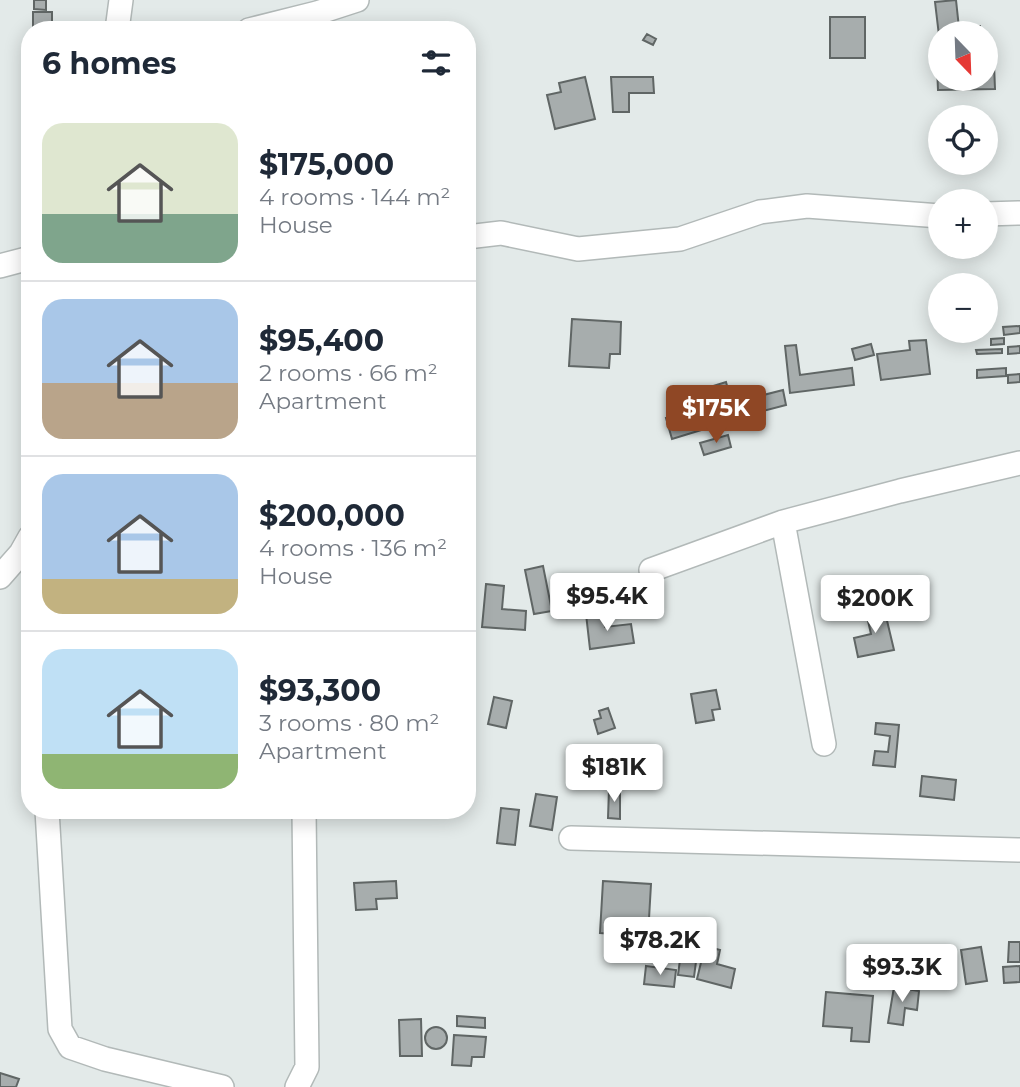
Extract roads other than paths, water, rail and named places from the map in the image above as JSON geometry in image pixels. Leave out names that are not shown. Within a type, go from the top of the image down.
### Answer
[{"type":"street","points":[[118,21],[121,0]]},
{"type":"street","points":[[285,21],[357,0]]},
{"type":"street","points":[[476,236],[500,233],[578,249],[680,239],[760,212],[807,206],[928,215]]},
{"type":"street","points":[[998,214],[1020,213]]},
{"type":"street","points":[[0,266],[21,260]]},
{"type":"street","points":[[651,569],[783,522],[1020,463]]},
{"type":"street","points":[[783,522],[824,744]]},
{"type":"street","points":[[0,577],[20,549]]},
{"type":"street","points":[[48,819],[60,1029],[70,1047],[105,1059],[222,1087]]},
{"type":"street","points":[[297,1087],[307,1067],[304,819]]},
{"type":"street","points":[[570,838],[1020,850]]}]
